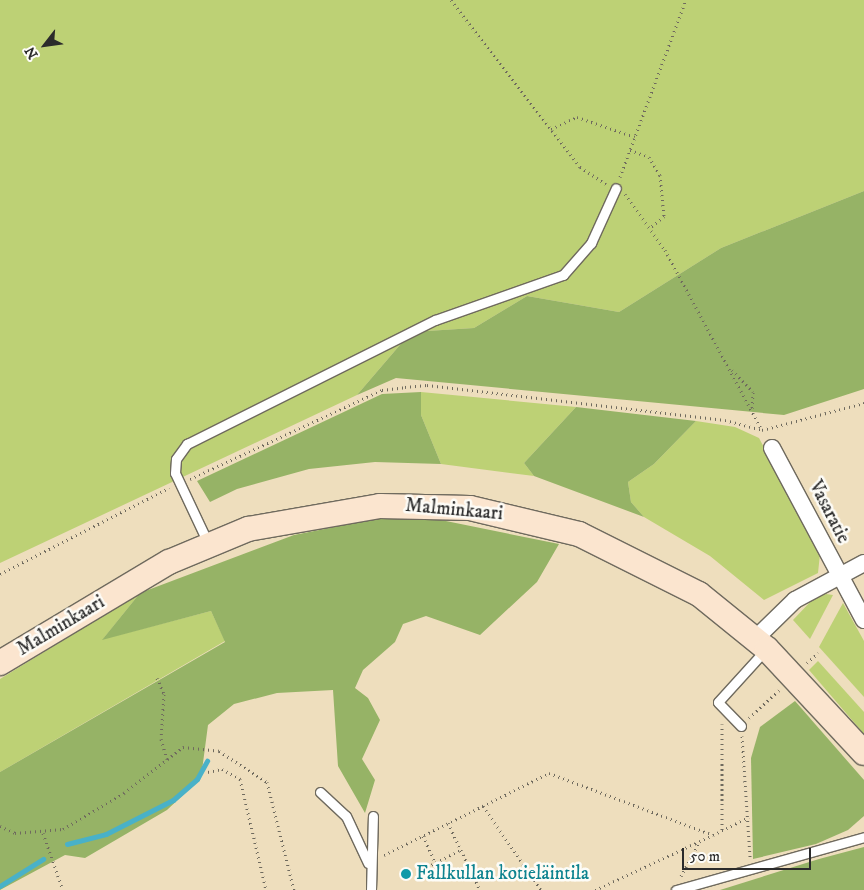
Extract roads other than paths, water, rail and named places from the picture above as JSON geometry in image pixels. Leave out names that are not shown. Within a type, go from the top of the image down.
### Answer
[{"type":"main road","name":"Malminkaari","points":[[0,663],[208,543],[294,518],[380,506],[429,504],[510,515],[579,534],[639,561],[699,594],[761,644],[864,753]]},
{"type":"street","name":"Vasaratie","points":[[772,448],[864,620]]},
{"type":"street","points":[[761,644],[784,608],[839,573],[864,563]]},
{"type":"lane","points":[[208,543],[179,484],[176,459],[200,436],[435,320],[563,275],[591,243],[616,188]]},
{"type":"lane","points":[[741,726],[727,714],[718,702],[761,644]]},
{"type":"lane","points":[[320,792],[346,816],[368,863]]},
{"type":"lane","points":[[371,890],[368,863],[372,816]]},
{"type":"lane","points":[[677,887],[864,837]]},
{"type":"waterway","points":[[67,844],[106,834],[173,800],[197,779],[207,761]]},
{"type":"waterway","points":[[0,886],[43,859]]},
{"type":"place","name":"Fallkullan kotieläintila","points":[[406,874]]}]
